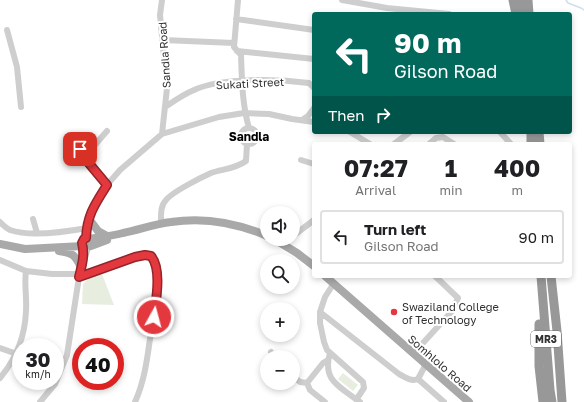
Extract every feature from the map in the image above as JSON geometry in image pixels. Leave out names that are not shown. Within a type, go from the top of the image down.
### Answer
[{"type":"highway","points":[[514,0],[516,12]]},
{"type":"highway","points":[[521,0],[522,12]]},
{"type":"highway","points":[[528,0],[529,12]]},
{"type":"highway","points":[[540,278],[539,366],[542,402]]},
{"type":"highway","name":"MR3","points":[[540,278],[552,402]]},
{"type":"highway","name":"MR3","points":[[551,278],[562,402]]},
{"type":"main road","points":[[89,219],[100,232],[107,236]]},
{"type":"main road","points":[[0,244],[25,249],[56,248],[86,244],[161,224],[185,220],[213,221],[234,225],[260,234]]},
{"type":"main road","points":[[86,244],[107,236],[122,234]]},
{"type":"main road","points":[[291,246],[312,264]]},
{"type":"main road","points":[[56,248],[73,255],[82,265]]},
{"type":"main road","name":"Somhlolo Road","points":[[328,278],[469,402]]},
{"type":"street","name":"Sandla Road","points":[[162,0],[160,15],[167,80],[162,134]]},
{"type":"street","points":[[238,0],[234,47],[241,55],[244,113],[249,128]]},
{"type":"street","points":[[342,0],[387,8],[428,12]]},
{"type":"street","points":[[236,19],[312,30]]},
{"type":"street","points":[[7,30],[17,67],[21,107]]},
{"type":"street","points":[[163,40],[234,43]]},
{"type":"street","points":[[237,51],[312,59]]},
{"type":"street","name":"Sukati Street","points":[[165,107],[195,89],[220,84],[242,81],[276,80],[302,82],[312,85]]},
{"type":"street","points":[[302,120],[312,111]]},
{"type":"street","points":[[40,402],[54,384],[67,355],[79,277],[86,244],[87,228],[92,209],[107,185],[121,169],[162,134],[219,118],[244,113],[269,114],[312,122]]},
{"type":"street","points":[[249,128],[255,130],[257,136],[256,142],[253,144],[247,144],[242,141],[241,136],[244,130],[249,128]]},
{"type":"street","points":[[87,161],[87,154],[107,131]]},
{"type":"street","points":[[353,134],[367,142]]},
{"type":"street","points":[[397,142],[407,134]]},
{"type":"street","points":[[502,134],[509,142]]},
{"type":"street","points":[[431,142],[436,138],[443,137],[451,142]]},
{"type":"street","points":[[161,224],[162,208],[166,199],[194,181],[211,173],[239,166],[246,161],[247,144]]},
{"type":"street","points":[[80,149],[78,154],[87,161],[107,185]]},
{"type":"street","points":[[301,160],[312,163]]},
{"type":"street","points":[[33,219],[37,233]]},
{"type":"street","points":[[0,222],[9,230],[37,233],[66,232],[87,228]]},
{"type":"street","points":[[300,231],[312,222]]},
{"type":"street","points":[[79,277],[135,257],[145,255],[151,256],[155,260],[157,270],[156,303],[148,358],[140,391],[135,402]]},
{"type":"street","points":[[0,260],[26,271],[52,274],[75,274],[79,277]]},
{"type":"street","points":[[21,338],[27,310],[25,281],[26,271]]},
{"type":"street","points":[[413,354],[453,310],[458,298],[437,278]]},
{"type":"street","points":[[334,283],[325,297],[320,312],[320,324],[327,350],[363,382],[364,388],[358,397],[359,401]]},
{"type":"street","points":[[320,312],[399,374],[413,380],[418,379],[444,402]]},
{"type":"street","points":[[0,348],[12,352]]},
{"type":"street","points":[[330,353],[328,360],[329,376],[333,382],[359,401]]},
{"type":"street","points":[[307,383],[323,363],[328,360]]},
{"type":"street","points":[[0,378],[12,361]]},
{"type":"street","points":[[418,379],[426,364]]},
{"type":"street","points":[[300,382],[307,383]]},
{"type":"street","points":[[307,383],[310,390],[325,402]]},
{"type":"shaded area","points":[[102,274],[114,305],[82,304],[83,284],[89,278]]},
{"type":"shaded area","points":[[343,373],[358,385],[353,391],[338,379]]},
{"type":"waterway","points":[[566,0],[568,3],[584,10]]},
{"type":"place","name":"Swaziland College of Technology","points":[[394,312]]},
{"type":"district","name":"Sandla","points":[[249,136]]},
{"type":"route","points":[[80,149],[78,154],[87,161],[107,185],[92,209],[86,238],[82,241],[84,248],[83,262],[79,277],[135,257],[145,255],[151,256],[155,260],[157,270],[154,317]]}]
